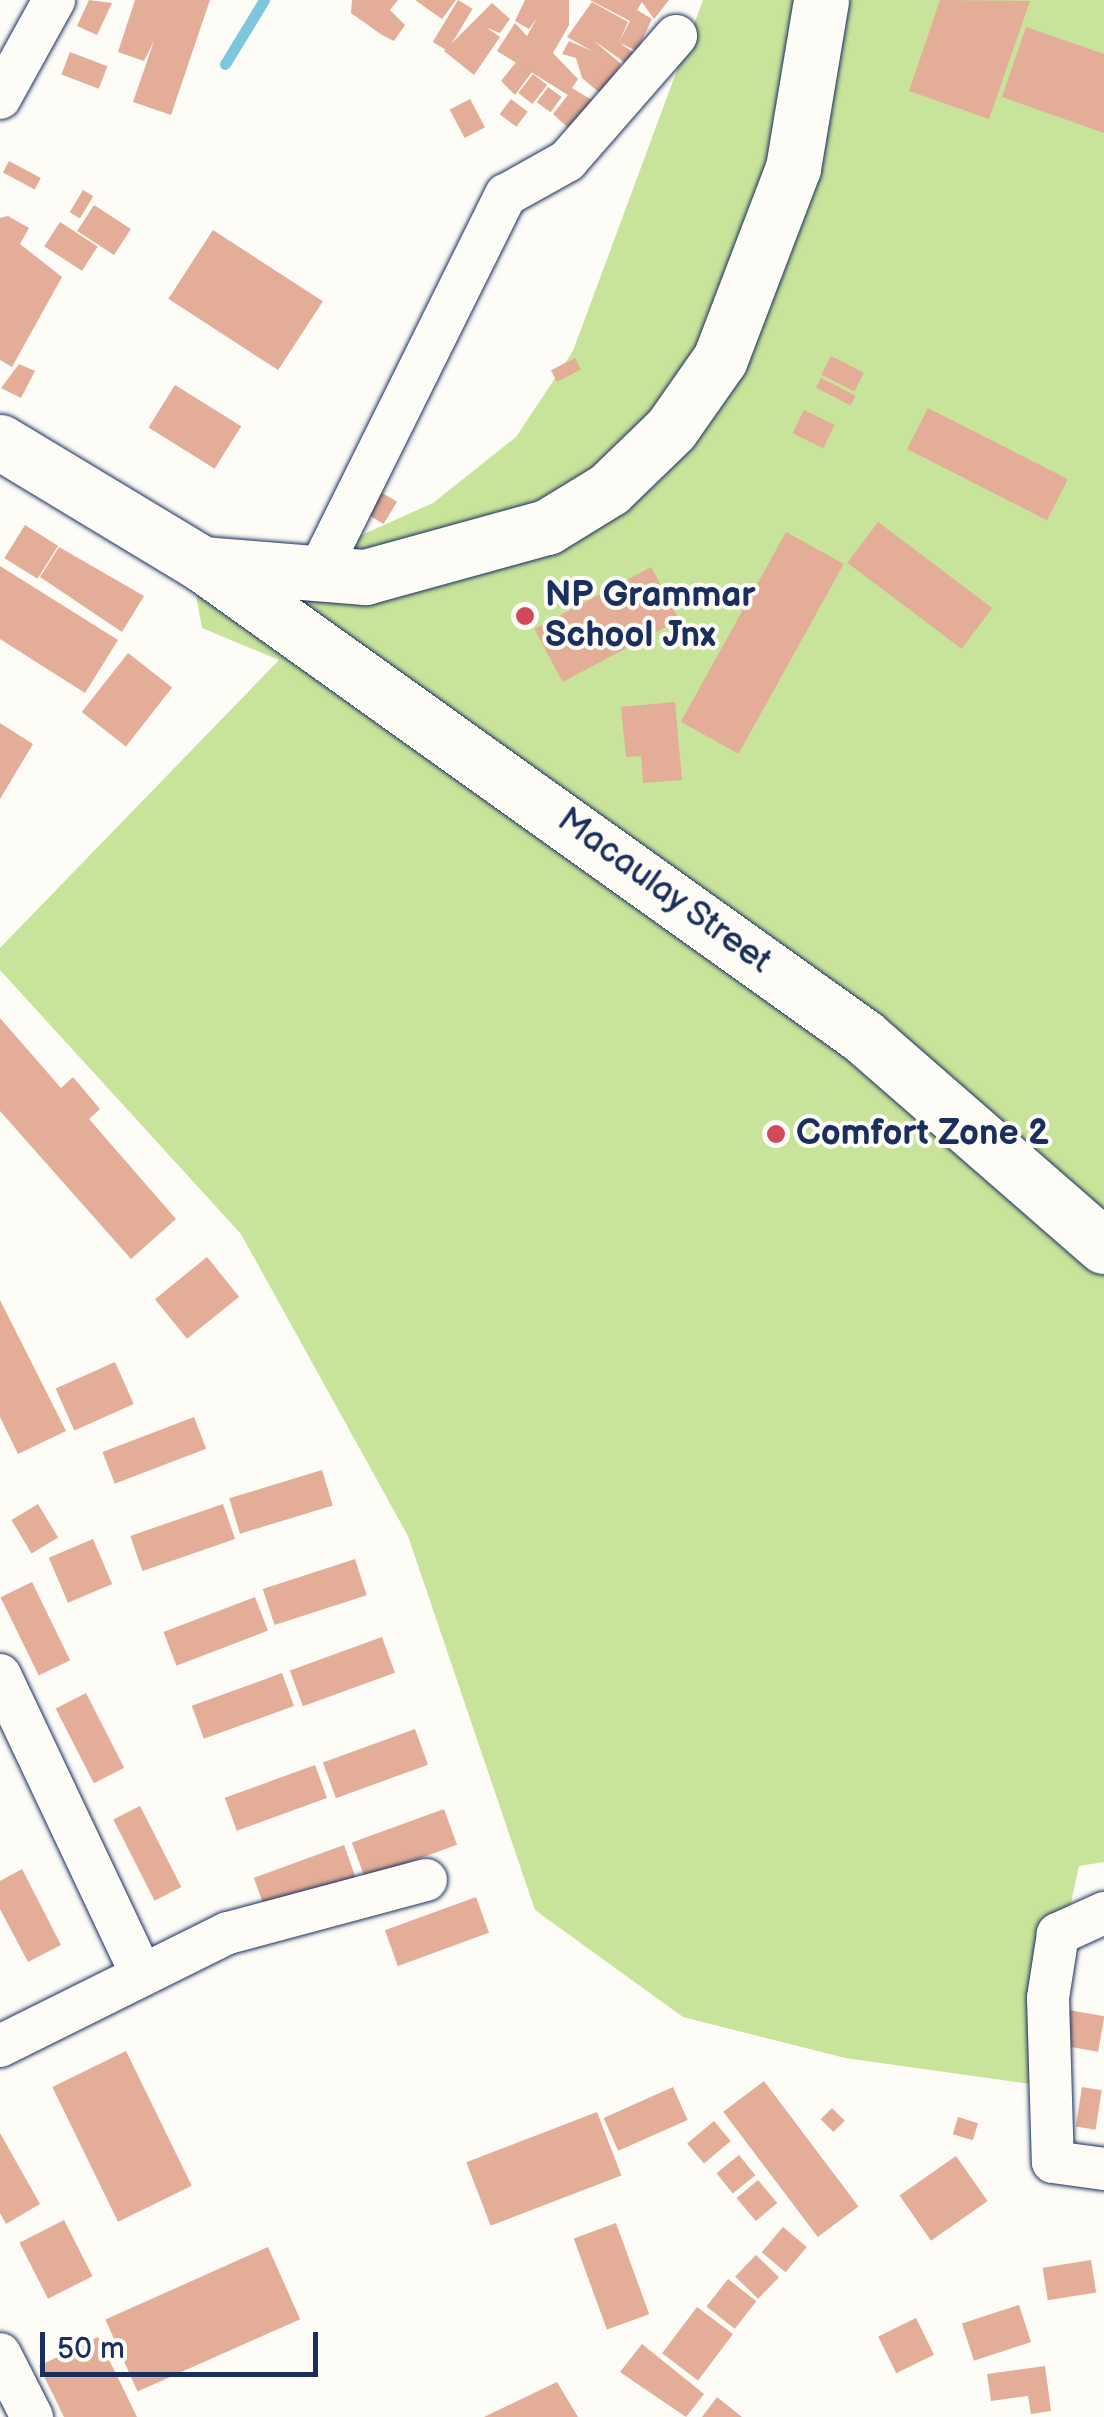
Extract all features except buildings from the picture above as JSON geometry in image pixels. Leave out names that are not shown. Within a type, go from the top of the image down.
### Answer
[{"type":"main road","points":[[202,564],[341,577],[547,527],[610,490],[671,429],[720,359],[758,275],[793,168],[820,0]]},
{"type":"main road","name":"Macaulay Street","points":[[0,442],[202,564],[864,1037],[1104,1246]]},
{"type":"main road","points":[[341,577],[342,666]]},
{"type":"street","points":[[0,98],[54,0]]},
{"type":"street","points":[[341,577],[506,195],[566,161],[676,36]]},
{"type":"street","points":[[0,1675],[142,1975]]},
{"type":"street","points":[[2,2038],[228,1933],[426,1880]]},
{"type":"street","points":[[1104,1913],[1058,1934],[1049,1959],[1053,2162],[1104,2169]]},
{"type":"street","points":[[0,2354],[32,2417]]},
{"type":"green space","points":[[703,0],[1104,0],[1104,1862],[1079,1866],[1031,2084],[845,2058],[683,2017],[535,1910],[408,1536],[241,1234],[0,970],[0,948],[279,660],[202,628],[195,590],[337,546],[433,503],[516,437],[573,351]]},
{"type":"waterway","points":[[225,64],[264,0]]},
{"type":"place","name":"NP Grammar School Jnx","points":[[525,616]]},
{"type":"place","name":"Comfort Zone 2","points":[[776,1134]]}]
